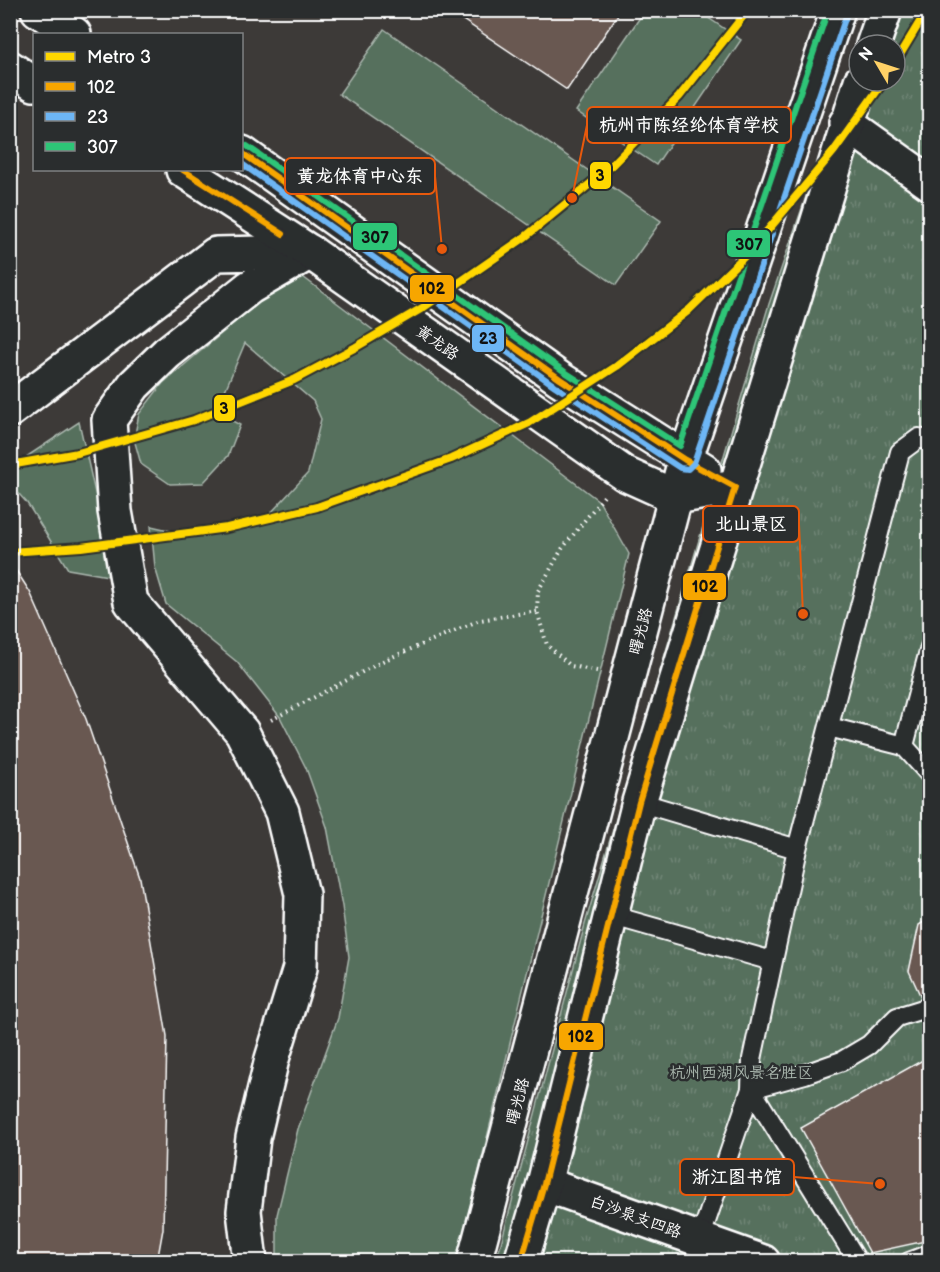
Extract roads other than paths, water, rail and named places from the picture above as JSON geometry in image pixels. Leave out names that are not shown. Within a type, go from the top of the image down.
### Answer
[{"type":"main road","points":[[38,10],[72,33]]},
{"type":"main road","name":"曙光路","points":[[474,1262],[686,460],[838,10]]},
{"type":"main road","points":[[877,33],[885,10]]},
{"type":"main road","points":[[10,68],[33,83]]},
{"type":"main road","points":[[521,1262],[544,1184],[639,802],[857,93]]},
{"type":"main road","points":[[846,123],[930,183]]},
{"type":"main road","points":[[243,154],[560,379],[686,460],[735,487]]},
{"type":"main road","name":"黄龙路","points":[[185,171],[310,252],[625,474],[676,497]]},
{"type":"main road","points":[[10,410],[216,255],[310,252]]},
{"type":"main road","points":[[250,1262],[244,1211],[253,1138],[272,1059],[300,968],[302,894],[282,812],[242,732],[132,602],[115,511],[109,420],[134,385],[167,353],[250,287],[310,252]]},
{"type":"main road","points":[[676,497],[735,487]]},
{"type":"main road","name":"白沙泉支四路","points":[[544,1184],[762,1262]]},
{"type":"lane","points":[[700,1239],[751,1089],[753,1059],[797,849],[900,452],[919,438],[930,441]]},
{"type":"lane","points":[[904,746],[930,646]]},
{"type":"lane","points":[[829,727],[904,746],[930,775]]},
{"type":"lane","points":[[639,802],[797,849]]},
{"type":"lane","points":[[610,915],[772,961]]},
{"type":"lane","points":[[751,1089],[842,1061],[869,1045],[897,1017],[926,1008]]},
{"type":"lane","points":[[751,1089],[860,1262]]},
{"type":"lane","points":[[909,1262],[930,1254]]},
{"type":"metro line","name":"3","points":[[10,465],[78,453],[194,420],[294,380],[424,307],[525,237],[607,170],[679,97],[748,10]]},
{"type":"metro line","name":"3","points":[[907,43],[927,10]]},
{"type":"metro line","name":"3","points":[[10,552],[81,547],[227,528],[317,507],[451,459],[529,423],[617,366],[689,310],[753,248],[834,151],[875,93]]},
{"type":"place","name":"杭州市陈经纶体育学校","points":[[572,198]]},
{"type":"place","name":"黄龙体育中心东","points":[[442,249]]},
{"type":"place","name":"北山景区","points":[[803,614]]},
{"type":"place","name":"浙江图书馆","points":[[880,1184]]},
{"type":"park label","name":"杭州西湖风景名胜区","points":[[741,1072]]}]
